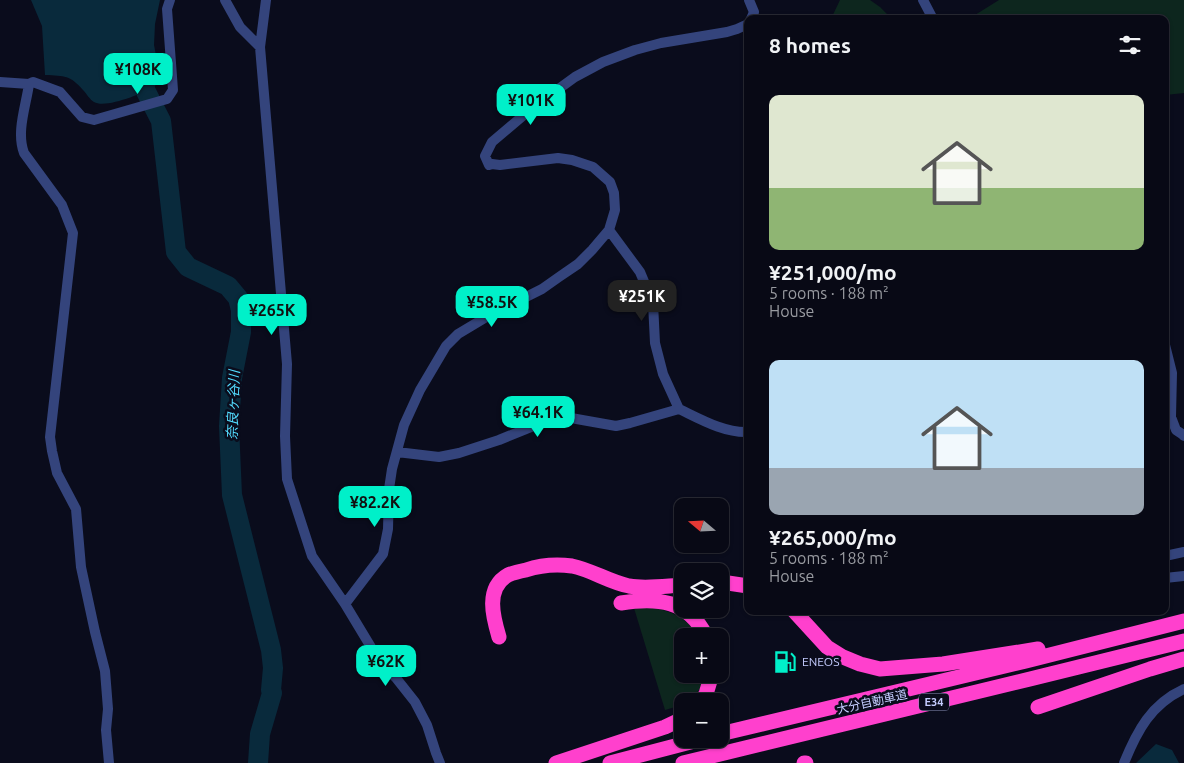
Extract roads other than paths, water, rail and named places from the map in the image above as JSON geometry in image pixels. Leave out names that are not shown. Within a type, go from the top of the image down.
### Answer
[{"type":"highway","points":[[499,637],[492,606],[494,593],[499,582],[509,575],[533,568],[553,565],[570,566],[587,570],[617,583],[632,586],[674,585]]},
{"type":"highway","points":[[729,583],[744,585]]},
{"type":"highway","points":[[621,603],[652,600],[672,603],[687,612],[702,628]]},
{"type":"highway","points":[[798,615],[827,647],[843,657],[880,669],[982,659],[1045,648],[1184,616]]},
{"type":"highway","name":"大分自動車道","points":[[729,732],[1016,664],[1184,621]]},
{"type":"highway","name":"大分自動車道","points":[[683,763],[1184,641]]},
{"type":"highway","points":[[1038,707],[1184,659]]},
{"type":"highway","points":[[556,763],[674,723]]},
{"type":"highway","points":[[610,763],[674,746]]},
{"type":"street","points":[[0,82],[30,84],[33,82],[60,92],[82,117],[94,120],[167,99],[173,90],[167,9],[170,0]]},
{"type":"street","points":[[225,0],[240,27],[260,46]]},
{"type":"street","points":[[266,0],[260,46],[287,364],[285,436],[287,479],[312,556],[345,604],[380,662],[396,678],[415,702],[427,725],[440,763]]},
{"type":"street","points":[[749,0],[754,12],[753,15]]},
{"type":"street","points":[[923,0],[931,15]]},
{"type":"street","points":[[345,604],[383,554],[388,529],[389,488],[404,425],[420,390],[446,346],[458,334],[559,278],[578,264],[609,230],[615,210],[614,193],[610,182],[593,167],[572,160],[558,158],[489,165],[485,156],[492,142],[531,109],[575,78],[603,62],[661,43],[727,32],[744,26]]},
{"type":"street","points":[[30,84],[21,128],[21,144],[24,153],[62,205],[73,232],[50,437],[57,473],[76,509],[81,567],[94,632],[105,671],[108,709],[106,730],[108,763]]},
{"type":"street","points":[[609,230],[640,272],[653,302],[657,351],[663,374],[679,409],[713,425],[732,431],[744,432]]},
{"type":"street","points":[[1169,361],[1172,373],[1171,417],[1176,430],[1184,436]]},
{"type":"street","points":[[397,452],[438,457],[459,453],[499,440],[553,418],[571,418],[616,426],[679,409]]},
{"type":"street","points":[[1169,555],[1184,552]]},
{"type":"street","points":[[1169,578],[1184,576]]},
{"type":"street","points":[[1124,763],[1146,719],[1161,704],[1184,689]]},
{"type":"water","points":[[31,0],[160,0],[155,24],[154,45],[160,76],[154,88],[124,100],[100,104],[94,102],[71,79],[62,76],[45,75],[42,26]]},
{"type":"water","points":[[1156,744],[1172,750],[1179,763],[1136,763]]},
{"type":"waterway","name":"奈良ヶ谷川","points":[[134,68],[161,121],[176,252],[188,267],[228,286],[238,298],[241,310],[241,332],[232,378],[229,426],[232,495],[271,650],[273,668],[272,693],[260,734],[258,763]]},
{"type":"place","name":"ENEOS","points":[[785,662]]}]
